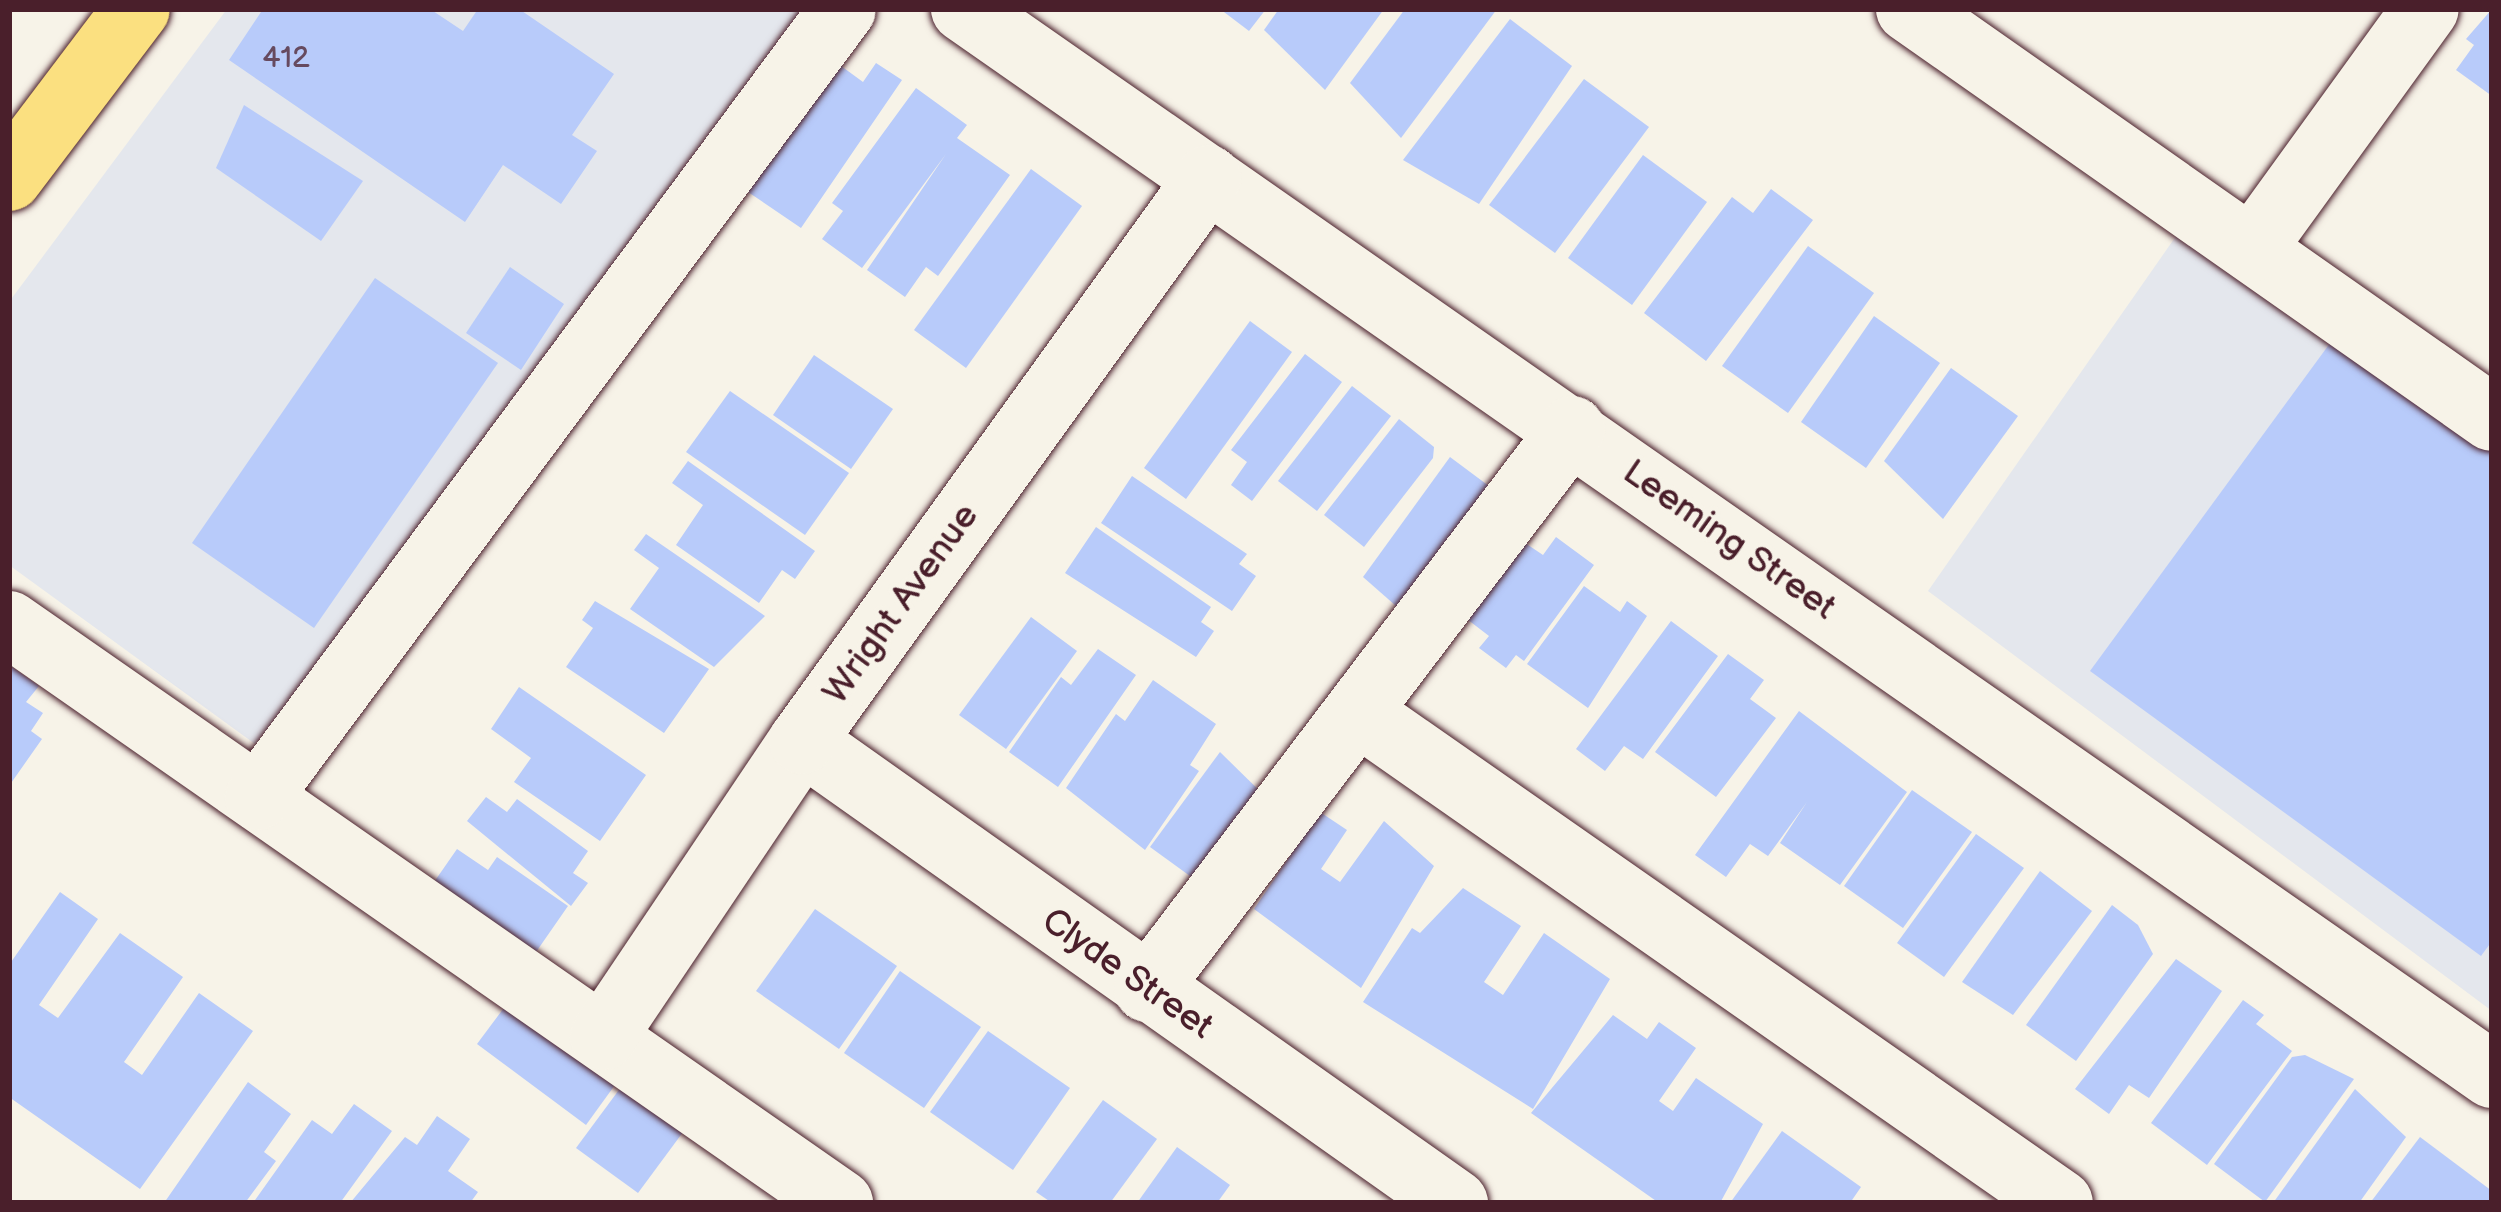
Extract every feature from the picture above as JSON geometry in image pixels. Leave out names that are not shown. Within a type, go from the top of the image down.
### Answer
[{"type":"main road","points":[[9,178],[137,9]]},
{"type":"street","points":[[258,797],[842,9]]},
{"type":"street","name":"Leeming Street","points":[[964,9],[2492,1075]]},
{"type":"street","points":[[1909,9],[2492,418]]},
{"type":"street","points":[[2252,249],[2426,9]]},
{"type":"street","name":"Wright Avenue","points":[[603,1037],[802,741],[1208,178]]},
{"type":"street","points":[[1147,989],[1363,716],[1572,429]]},
{"type":"street","points":[[9,624],[840,1203]]},
{"type":"street","points":[[1363,716],[2060,1203]]},
{"type":"street","name":"Clyde Street","points":[[802,741],[1455,1203]]},
{"type":"shaded area","points":[[227,9],[838,9],[255,744],[9,565],[9,302]]},
{"type":"shaded area","points":[[2181,229],[2492,446],[2492,1011],[1928,591]]},
{"type":"building","points":[[263,9],[430,9],[463,31],[478,9],[519,9],[614,74],[572,135],[597,151],[561,204],[503,165],[465,222],[229,60]]},
{"type":"building","points":[[1220,9],[1266,9],[1249,31]]},
{"type":"building","points":[[1279,9],[1384,9],[1325,90],[1264,30]]},
{"type":"building","points":[[1405,9],[1497,9],[1401,138],[1350,83]]},
{"type":"building","points":[[2492,9],[2492,96],[2456,70],[2474,45],[2466,39]]},
{"type":"building","points":[[1510,19],[1572,66],[1479,204],[1403,160]]},
{"type":"building","points":[[837,63],[863,82],[876,63],[902,80],[801,228],[748,192]]},
{"type":"building","points":[[1584,79],[1649,127],[1555,253],[1489,205]]},
{"type":"building","points":[[916,88],[967,125],[957,138],[1010,175],[938,276],[926,267],[905,297],[867,270],[946,154],[862,268],[822,239],[843,211],[832,203]]},
{"type":"building","points":[[244,105],[363,181],[321,241],[216,168]]},
{"type":"building","points":[[1643,155],[1707,202],[1632,305],[1568,258]]},
{"type":"building","points":[[1031,169],[1082,206],[966,368],[914,330]]},
{"type":"building","points":[[1771,189],[1813,220],[1706,361],[1644,313],[1732,197],[1753,213]]},
{"type":"building","points":[[1808,246],[1874,293],[1788,413],[1722,366]]},
{"type":"building","points":[[510,267],[564,304],[521,370],[466,333]]},
{"type":"building","points":[[375,278],[498,363],[314,628],[192,543]]},
{"type":"building","points":[[1874,316],[1940,363],[1866,468],[1801,422]]},
{"type":"building","points":[[1250,321],[1292,352],[1186,499],[1144,468]]},
{"type":"building","points":[[2336,335],[2492,449],[2492,941],[2481,956],[2090,671]]},
{"type":"building","points":[[1305,354],[1342,382],[1252,501],[1231,485],[1247,462],[1231,450]]},
{"type":"building","points":[[814,355],[893,409],[851,469],[773,415]]},
{"type":"building","points":[[1951,368],[2018,416],[1943,519],[1884,461]]},
{"type":"building","points":[[1352,386],[1391,416],[1317,511],[1278,481]]},
{"type":"building","points":[[730,391],[849,473],[805,535],[686,452]]},
{"type":"building","points":[[1399,419],[1434,447],[1433,458],[1364,547],[1324,515]]},
{"type":"building","points":[[1450,457],[1505,498],[1412,620],[1363,577]]},
{"type":"building","points":[[688,461],[815,551],[795,579],[782,570],[759,603],[676,545],[703,505],[672,483]]},
{"type":"building","points":[[1132,476],[1247,554],[1239,564],[1256,576],[1232,611],[1101,523]]},
{"type":"building","points":[[1096,527],[1211,607],[1201,622],[1214,631],[1196,657],[1065,573]]},
{"type":"building","points":[[646,534],[765,616],[714,667],[630,609],[659,568],[634,550]]},
{"type":"building","points":[[1556,537],[1594,565],[1524,661],[1516,655],[1506,668],[1479,648],[1489,636],[1463,616],[1519,539],[1543,555]]},
{"type":"building","points":[[1584,586],[1620,612],[1627,601],[1647,616],[1588,708],[1527,664]]},
{"type":"building","points":[[595,601],[709,669],[664,733],[566,667],[593,628],[582,620]]},
{"type":"building","points":[[1031,617],[1077,651],[1006,749],[959,715]]},
{"type":"building","points":[[1671,621],[1718,656],[1643,759],[1624,746],[1605,771],[1576,749]]},
{"type":"building","points":[[1098,649],[1136,675],[1058,787],[1009,752],[1061,677],[1071,685]]},
{"type":"building","points":[[1728,654],[1764,680],[1750,699],[1776,718],[1716,797],[1655,752]]},
{"type":"building","points":[[9,665],[39,686],[26,702],[43,713],[31,731],[42,739],[9,786]]},
{"type":"building","points":[[1153,680],[1216,724],[1190,765],[1199,771],[1145,850],[1066,788],[1116,714],[1125,721]]},
{"type":"building","points":[[519,687],[646,775],[600,841],[514,782],[531,758],[491,729]]},
{"type":"building","points":[[1799,711],[1907,792],[1840,885],[1780,843],[1807,802],[1768,856],[1750,844],[1726,877],[1695,855]]},
{"type":"building","points":[[1220,752],[1275,806],[1212,892],[1150,847]]},
{"type":"building","points":[[1912,790],[1972,832],[1903,928],[1844,886]]},
{"type":"building","points":[[486,797],[507,812],[517,799],[588,851],[573,873],[588,883],[571,906],[467,821]]},
{"type":"building","points":[[1320,812],[1347,830],[1321,869],[1340,882],[1384,821],[1434,866],[1361,988],[1254,909]]},
{"type":"building","points":[[1976,834],[2024,868],[1944,977],[1897,943]]},
{"type":"building","points":[[457,849],[488,870],[497,857],[568,906],[527,965],[425,895]]},
{"type":"building","points":[[2040,871],[2092,911],[2013,1015],[1962,982]]},
{"type":"building","points":[[1463,888],[1521,926],[1484,982],[1503,995],[1544,933],[1610,979],[1533,1109],[1363,1002],[1412,928],[1420,933]]},
{"type":"building","points":[[60,892],[98,919],[39,1005],[58,1018],[120,933],[183,977],[124,1062],[142,1075],[199,993],[253,1031],[140,1189],[9,1097],[9,965]]},
{"type":"building","points":[[2112,905],[2138,925],[2153,954],[2076,1061],[2026,1025]]},
{"type":"building","points":[[815,909],[897,966],[839,1049],[756,991]]},
{"type":"building","points":[[2176,959],[2222,991],[2149,1098],[2129,1085],[2109,1114],[2075,1089]]},
{"type":"building","points":[[900,971],[981,1027],[924,1108],[844,1053]]},
{"type":"building","points":[[512,997],[620,1078],[586,1125],[477,1044]]},
{"type":"building","points":[[2243,1000],[2264,1015],[2256,1024],[2292,1051],[2207,1165],[2151,1123]]},
{"type":"building","points":[[1613,1015],[1647,1039],[1659,1022],[1696,1048],[1659,1101],[1673,1111],[1696,1078],[1763,1124],[1720,1203],[1659,1203],[1531,1113]]},
{"type":"building","points":[[988,1031],[1070,1088],[1013,1170],[930,1112]]},
{"type":"building","points":[[2305,1055],[2354,1079],[2265,1202],[2214,1164],[2292,1057]]},
{"type":"building","points":[[627,1079],[689,1124],[638,1193],[576,1148]]},
{"type":"building","points":[[248,1082],[291,1114],[264,1152],[276,1161],[245,1203],[164,1203]]},
{"type":"building","points":[[2355,1089],[2406,1137],[2359,1203],[2273,1203]]},
{"type":"building","points":[[1103,1100],[1157,1139],[1110,1203],[1052,1203],[1036,1192]]},
{"type":"building","points":[[354,1104],[392,1131],[340,1203],[253,1203],[312,1120],[332,1134]]},
{"type":"building","points":[[437,1116],[470,1139],[448,1171],[478,1192],[470,1203],[350,1203],[405,1137],[417,1145]]},
{"type":"building","points":[[1782,1131],[1861,1187],[1850,1203],[1730,1203]]},
{"type":"building","points":[[2420,1137],[2492,1191],[2492,1203],[2370,1203]]},
{"type":"building","points":[[1177,1147],[1230,1185],[1217,1203],[1137,1203]]}]
